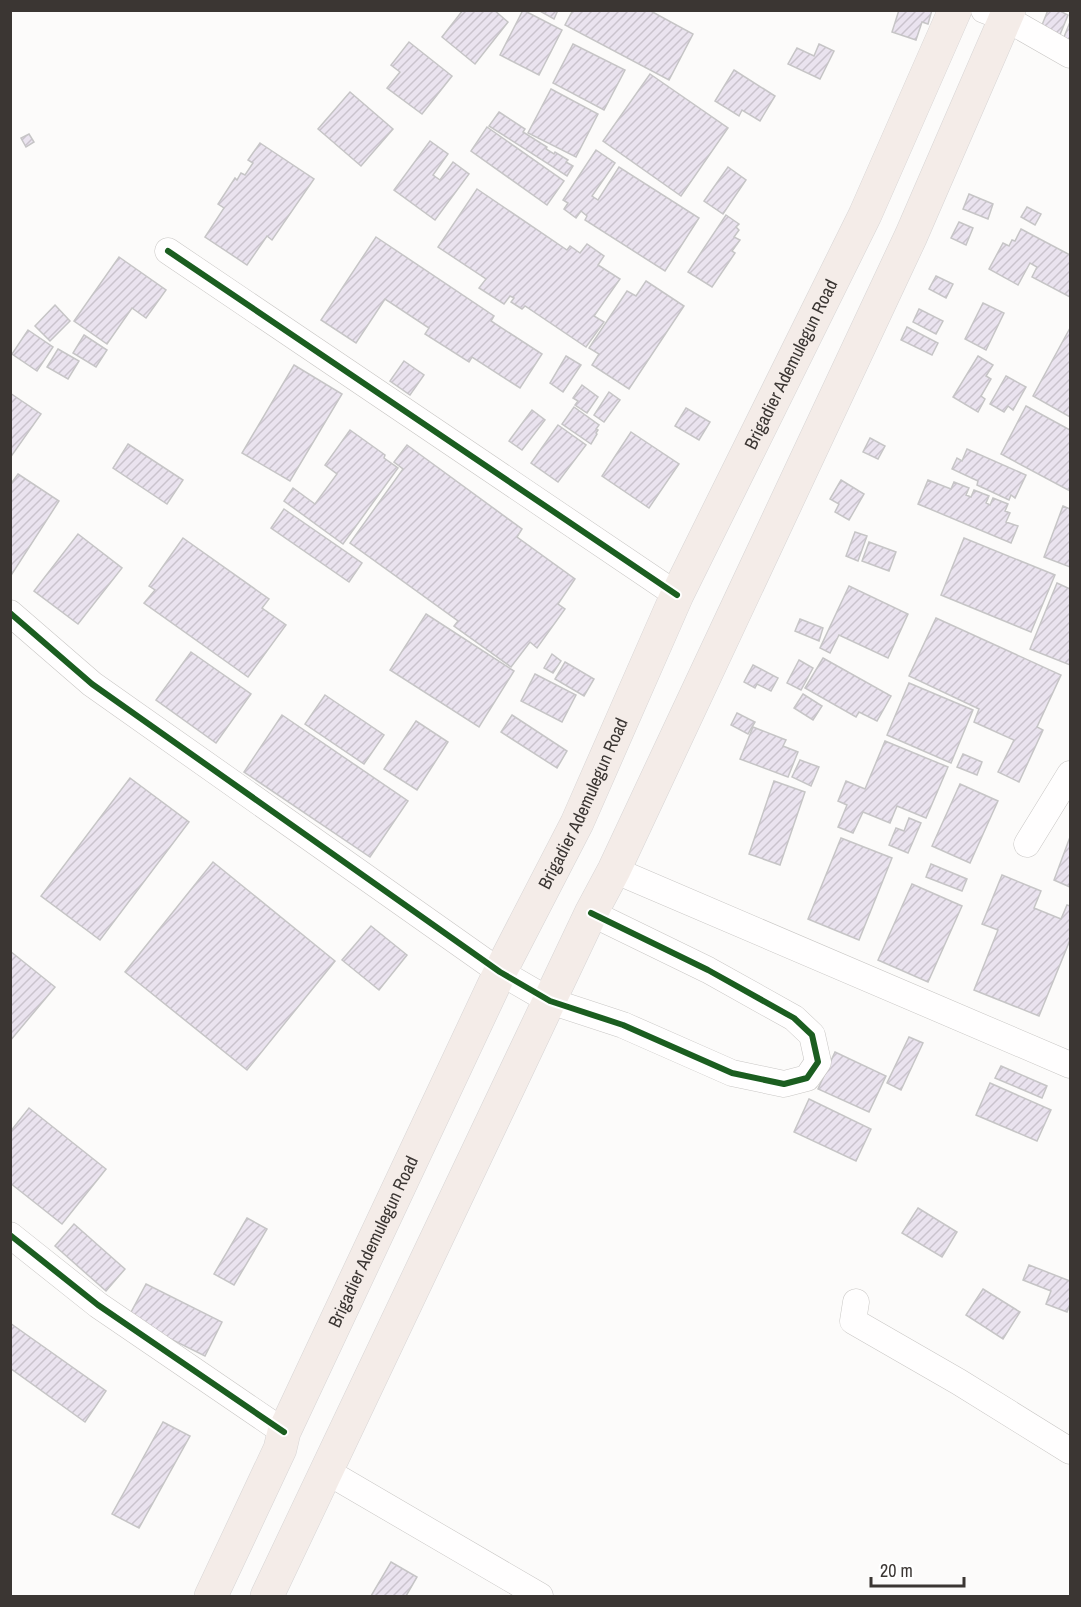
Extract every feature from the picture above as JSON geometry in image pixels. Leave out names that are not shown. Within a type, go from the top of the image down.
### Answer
[{"type":"main road","name":"Brigadier Ademulegun Road","points":[[211,1596],[280,1449],[284,1432],[500,972],[577,823],[677,595],[865,215],[955,10]]},
{"type":"main road","points":[[267,1596],[591,913],[614,870],[911,236],[1000,13]]},
{"type":"street","points":[[1000,13],[1071,55]]},
{"type":"street","points":[[168,251],[677,595]]},
{"type":"street","points":[[10,613],[92,684],[500,972],[550,1001],[622,1024],[732,1073],[784,1084],[807,1078],[818,1062],[812,1035],[794,1018],[708,970],[591,913]]},
{"type":"street","points":[[1027,844],[1071,774]]},
{"type":"street","points":[[614,870],[1071,1065]]},
{"type":"street","points":[[10,1235],[98,1305],[284,1432]]},
{"type":"street","points":[[856,1302],[853,1321],[1071,1450]]},
{"type":"street","points":[[326,1471],[540,1596]]},
{"type":"building","points":[[463,10],[494,10],[508,22],[475,64],[442,37]]},
{"type":"building","points":[[523,10],[562,30],[539,75],[500,55]]},
{"type":"building","points":[[538,10],[558,10],[554,19]]},
{"type":"building","points":[[573,10],[649,10],[693,34],[669,80],[565,25]]},
{"type":"building","points":[[899,10],[932,10],[928,24],[922,22],[916,40],[892,32]]},
{"type":"building","points":[[1048,10],[1058,10],[1068,15],[1057,42],[1038,35]]},
{"type":"building","points":[[1070,22],[1070,45],[1062,42]]},
{"type":"building","points":[[409,42],[452,76],[422,114],[387,88],[400,72],[391,65]]},
{"type":"building","points":[[573,44],[625,70],[604,110],[553,83]]},
{"type":"building","points":[[819,44],[834,51],[820,79],[788,64],[797,48],[814,56]]},
{"type":"building","points":[[734,70],[775,96],[760,121],[742,110],[739,116],[715,101]]},
{"type":"building","points":[[650,74],[728,128],[681,196],[603,141]]},
{"type":"building","points":[[551,89],[598,114],[576,157],[528,133]]},
{"type":"building","points":[[350,92],[393,129],[361,166],[318,129]]},
{"type":"building","points":[[499,112],[525,129],[523,132],[547,147],[546,149],[568,160],[566,162],[573,166],[567,176],[489,126]]},
{"type":"building","points":[[487,127],[564,181],[547,205],[471,151]]},
{"type":"building","points":[[29,134],[34,142],[26,147],[21,138]]},
{"type":"building","points":[[430,141],[448,154],[433,175],[440,180],[453,162],[469,174],[435,220],[394,190]]},
{"type":"building","points":[[260,143],[314,179],[272,240],[267,236],[247,265],[205,237],[224,208],[218,204],[235,178],[237,180],[241,173],[245,175],[253,163],[248,160]]},
{"type":"building","points":[[596,150],[615,163],[592,196],[598,200],[619,167],[699,218],[665,271],[585,220],[587,216],[581,211],[576,218],[564,209],[568,203],[563,200]]},
{"type":"building","points":[[728,167],[746,180],[723,214],[704,201]]},
{"type":"building","points":[[477,189],[567,250],[570,246],[580,253],[587,244],[604,256],[598,265],[620,279],[594,316],[604,322],[586,347],[525,306],[522,309],[511,302],[514,298],[510,296],[504,304],[479,288],[486,279],[438,247]]},
{"type":"building","points":[[969,194],[993,204],[988,219],[963,209]]},
{"type":"building","points":[[1027,207],[1041,214],[1035,225],[1021,217]]},
{"type":"building","points":[[726,215],[739,224],[736,227],[739,230],[734,237],[740,240],[732,251],[735,253],[712,287],[688,272]]},
{"type":"building","points":[[959,222],[973,228],[966,245],[951,238]]},
{"type":"building","points":[[1021,229],[1070,255],[1070,297],[1032,277],[1037,267],[1030,263],[1018,285],[989,269],[1003,243],[1009,246],[1012,240],[1015,241]]},
{"type":"building","points":[[376,237],[494,316],[491,321],[542,354],[520,388],[472,357],[469,362],[425,334],[429,328],[385,299],[356,343],[321,320]]},
{"type":"building","points":[[119,257],[166,290],[146,318],[132,308],[107,344],[74,321]]},
{"type":"building","points":[[936,276],[953,284],[946,298],[929,289]]},
{"type":"building","points":[[646,281],[684,306],[629,389],[592,365],[599,354],[589,348],[627,291],[636,296]]},
{"type":"building","points":[[983,303],[1004,313],[986,350],[965,339]]},
{"type":"building","points":[[55,305],[70,321],[50,341],[35,326]]},
{"type":"building","points":[[919,309],[943,321],[936,334],[913,322]]},
{"type":"building","points":[[907,327],[938,343],[932,355],[901,340]]},
{"type":"building","points":[[1070,328],[1070,417],[1033,396]]},
{"type":"building","points":[[28,330],[53,347],[37,371],[12,354]]},
{"type":"building","points":[[84,335],[107,350],[96,367],[73,353]]},
{"type":"building","points":[[58,349],[79,361],[68,379],[47,367]]},
{"type":"building","points":[[566,356],[581,365],[563,392],[550,383]]},
{"type":"building","points":[[978,356],[993,365],[986,376],[991,379],[981,396],[985,399],[978,412],[953,397]]},
{"type":"building","points":[[404,361],[424,375],[410,395],[390,381]]},
{"type":"building","points":[[294,365],[342,394],[290,481],[242,453]]},
{"type":"building","points":[[1006,376],[1026,387],[1013,410],[1008,406],[1004,412],[990,404]]},
{"type":"building","points":[[582,385],[598,397],[587,413],[575,405],[578,401],[573,398]]},
{"type":"building","points":[[609,392],[620,400],[604,422],[594,415]]},
{"type":"building","points":[[10,393],[41,414],[10,458]]},
{"type":"building","points":[[1026,406],[1070,430],[1070,491],[1001,454]]},
{"type":"building","points":[[574,407],[599,425],[591,444],[562,424]]},
{"type":"building","points":[[686,408],[710,422],[699,440],[675,426]]},
{"type":"building","points":[[532,410],[545,420],[522,450],[509,441]]},
{"type":"building","points":[[558,425],[586,445],[558,482],[531,463]]},
{"type":"building","points":[[350,430],[385,455],[384,458],[398,468],[343,544],[284,501],[293,488],[315,504],[337,474],[325,465]]},
{"type":"building","points":[[631,432],[679,464],[649,508],[602,476]]},
{"type":"building","points":[[870,438],[885,446],[878,459],[863,452]]},
{"type":"building","points":[[128,444],[183,480],[167,504],[113,468]]},
{"type":"building","points":[[407,445],[522,529],[517,537],[575,579],[558,604],[565,609],[537,648],[530,642],[511,667],[454,626],[458,621],[350,543],[403,469],[394,462]]},
{"type":"building","points":[[967,449],[1026,475],[1015,498],[1011,495],[1009,500],[977,485],[978,481],[952,469],[957,458],[962,461]]},
{"type":"building","points":[[18,474],[59,501],[10,577],[10,485]]},
{"type":"building","points":[[841,480],[864,494],[849,520],[835,512],[839,504],[830,499]]},
{"type":"building","points":[[928,480],[951,489],[954,482],[969,488],[966,495],[971,497],[974,490],[989,496],[986,503],[990,505],[993,498],[1008,504],[1005,511],[1010,513],[1006,522],[1018,526],[1011,543],[918,504]]},
{"type":"building","points":[[1063,506],[1070,509],[1070,567],[1044,557]]},
{"type":"building","points":[[284,509],[362,563],[349,582],[271,528]]},
{"type":"building","points":[[855,532],[867,536],[858,561],[846,556]]},
{"type":"building","points":[[78,534],[122,568],[78,624],[34,591]]},
{"type":"building","points":[[183,538],[269,599],[262,608],[286,625],[248,677],[144,603],[155,590],[149,586]]},
{"type":"building","points":[[964,538],[1055,575],[1031,632],[941,595]]},
{"type":"building","points":[[869,542],[896,552],[889,571],[862,561]]},
{"type":"building","points":[[1057,583],[1070,589],[1070,665],[1030,649]]},
{"type":"building","points":[[849,586],[908,614],[888,658],[839,635],[830,653],[820,648]]},
{"type":"building","points":[[426,614],[514,671],[479,727],[390,670]]},
{"type":"building","points":[[936,618],[1061,675],[1037,727],[1043,730],[1019,782],[998,772],[1014,740],[974,722],[979,709],[909,676]]},
{"type":"building","points":[[800,619],[823,628],[819,641],[795,631]]},
{"type":"building","points":[[191,652],[251,694],[216,743],[156,700]]},
{"type":"building","points":[[552,654],[561,661],[553,673],[544,668]]},
{"type":"building","points":[[823,658],[891,696],[877,721],[859,712],[856,717],[805,688]]},
{"type":"building","points":[[799,660],[813,668],[801,690],[787,683]]},
{"type":"building","points":[[565,662],[594,679],[584,696],[555,679]]},
{"type":"building","points":[[753,665],[778,678],[771,691],[757,684],[755,688],[744,682]]},
{"type":"building","points":[[535,674],[576,695],[562,722],[521,701]]},
{"type":"building","points":[[909,683],[973,710],[951,763],[887,735]]},
{"type":"building","points":[[803,694],[822,706],[813,720],[794,708]]},
{"type":"building","points":[[325,695],[384,735],[364,764],[305,724]]},
{"type":"building","points":[[737,713],[755,722],[748,734],[731,725]]},
{"type":"building","points":[[282,715],[408,801],[370,857],[244,772]]},
{"type":"building","points":[[512,715],[567,751],[557,768],[501,732]]},
{"type":"building","points":[[416,721],[448,742],[417,790],[384,769]]},
{"type":"building","points":[[753,727],[786,740],[783,746],[798,752],[788,777],[740,759]]},
{"type":"building","points":[[885,741],[948,767],[926,818],[897,806],[890,823],[863,812],[853,833],[838,827],[847,805],[838,801],[846,781],[865,789]]},
{"type":"building","points":[[963,754],[982,762],[977,775],[957,767]]},
{"type":"building","points":[[800,760],[819,767],[811,786],[792,777]]},
{"type":"building","points":[[130,778],[189,822],[100,940],[41,896]]},
{"type":"building","points":[[774,781],[805,792],[780,865],[749,854]]},
{"type":"building","points":[[960,784],[998,801],[970,863],[932,846]]},
{"type":"building","points":[[909,818],[921,823],[908,853],[889,845],[896,828],[904,831]]},
{"type":"building","points":[[1070,837],[1070,887],[1054,880]]},
{"type":"building","points":[[841,838],[892,858],[859,940],[808,919]]},
{"type":"building","points":[[213,862],[335,961],[247,1070],[125,972]]},
{"type":"building","points":[[931,864],[967,879],[962,891],[926,877]]},
{"type":"building","points":[[1002,875],[1041,891],[1034,908],[1061,919],[1067,905],[1070,906],[1070,940],[1039,1016],[974,990],[998,930],[982,924]]},
{"type":"building","points":[[912,884],[962,906],[928,982],[878,960]]},
{"type":"building","points":[[371,926],[407,955],[379,990],[342,960]]},
{"type":"building","points":[[10,951],[55,987],[10,1041]]},
{"type":"building","points":[[909,1037],[923,1043],[901,1090],[887,1083]]},
{"type":"building","points":[[835,1052],[886,1076],[869,1112],[818,1089]]},
{"type":"building","points":[[1001,1066],[1047,1086],[1042,1098],[995,1078]]},
{"type":"building","points":[[990,1083],[1051,1110],[1037,1141],[976,1115]]},
{"type":"building","points":[[809,1099],[871,1129],[856,1161],[794,1132]]},
{"type":"building","points":[[29,1108],[106,1169],[62,1224],[10,1183],[10,1132]]},
{"type":"building","points":[[918,1208],[957,1232],[942,1257],[902,1233]]},
{"type":"building","points":[[247,1218],[267,1229],[234,1285],[214,1274]]},
{"type":"building","points":[[74,1224],[125,1269],[106,1291],[55,1246]]},
{"type":"building","points":[[1029,1265],[1070,1281],[1070,1304],[1067,1312],[1046,1304],[1051,1291],[1023,1280]]},
{"type":"building","points":[[146,1284],[222,1322],[205,1356],[128,1318]]},
{"type":"building","points":[[983,1289],[1020,1312],[1003,1339],[966,1315]]},
{"type":"building","points":[[10,1323],[106,1391],[85,1422],[10,1368]]},
{"type":"building","points":[[163,1422],[190,1436],[139,1528],[112,1514]]},
{"type":"building","points":[[391,1562],[417,1577],[406,1596],[371,1596]]},
{"type":"cycle path","points":[[168,251],[677,595]]},
{"type":"cycle path","points":[[10,613],[92,684],[500,972],[550,1001],[623,1025],[732,1073],[784,1084],[807,1078],[818,1062],[812,1035],[794,1018],[708,970],[591,913]]},
{"type":"cycle path","points":[[10,1235],[98,1305],[284,1432]]}]
